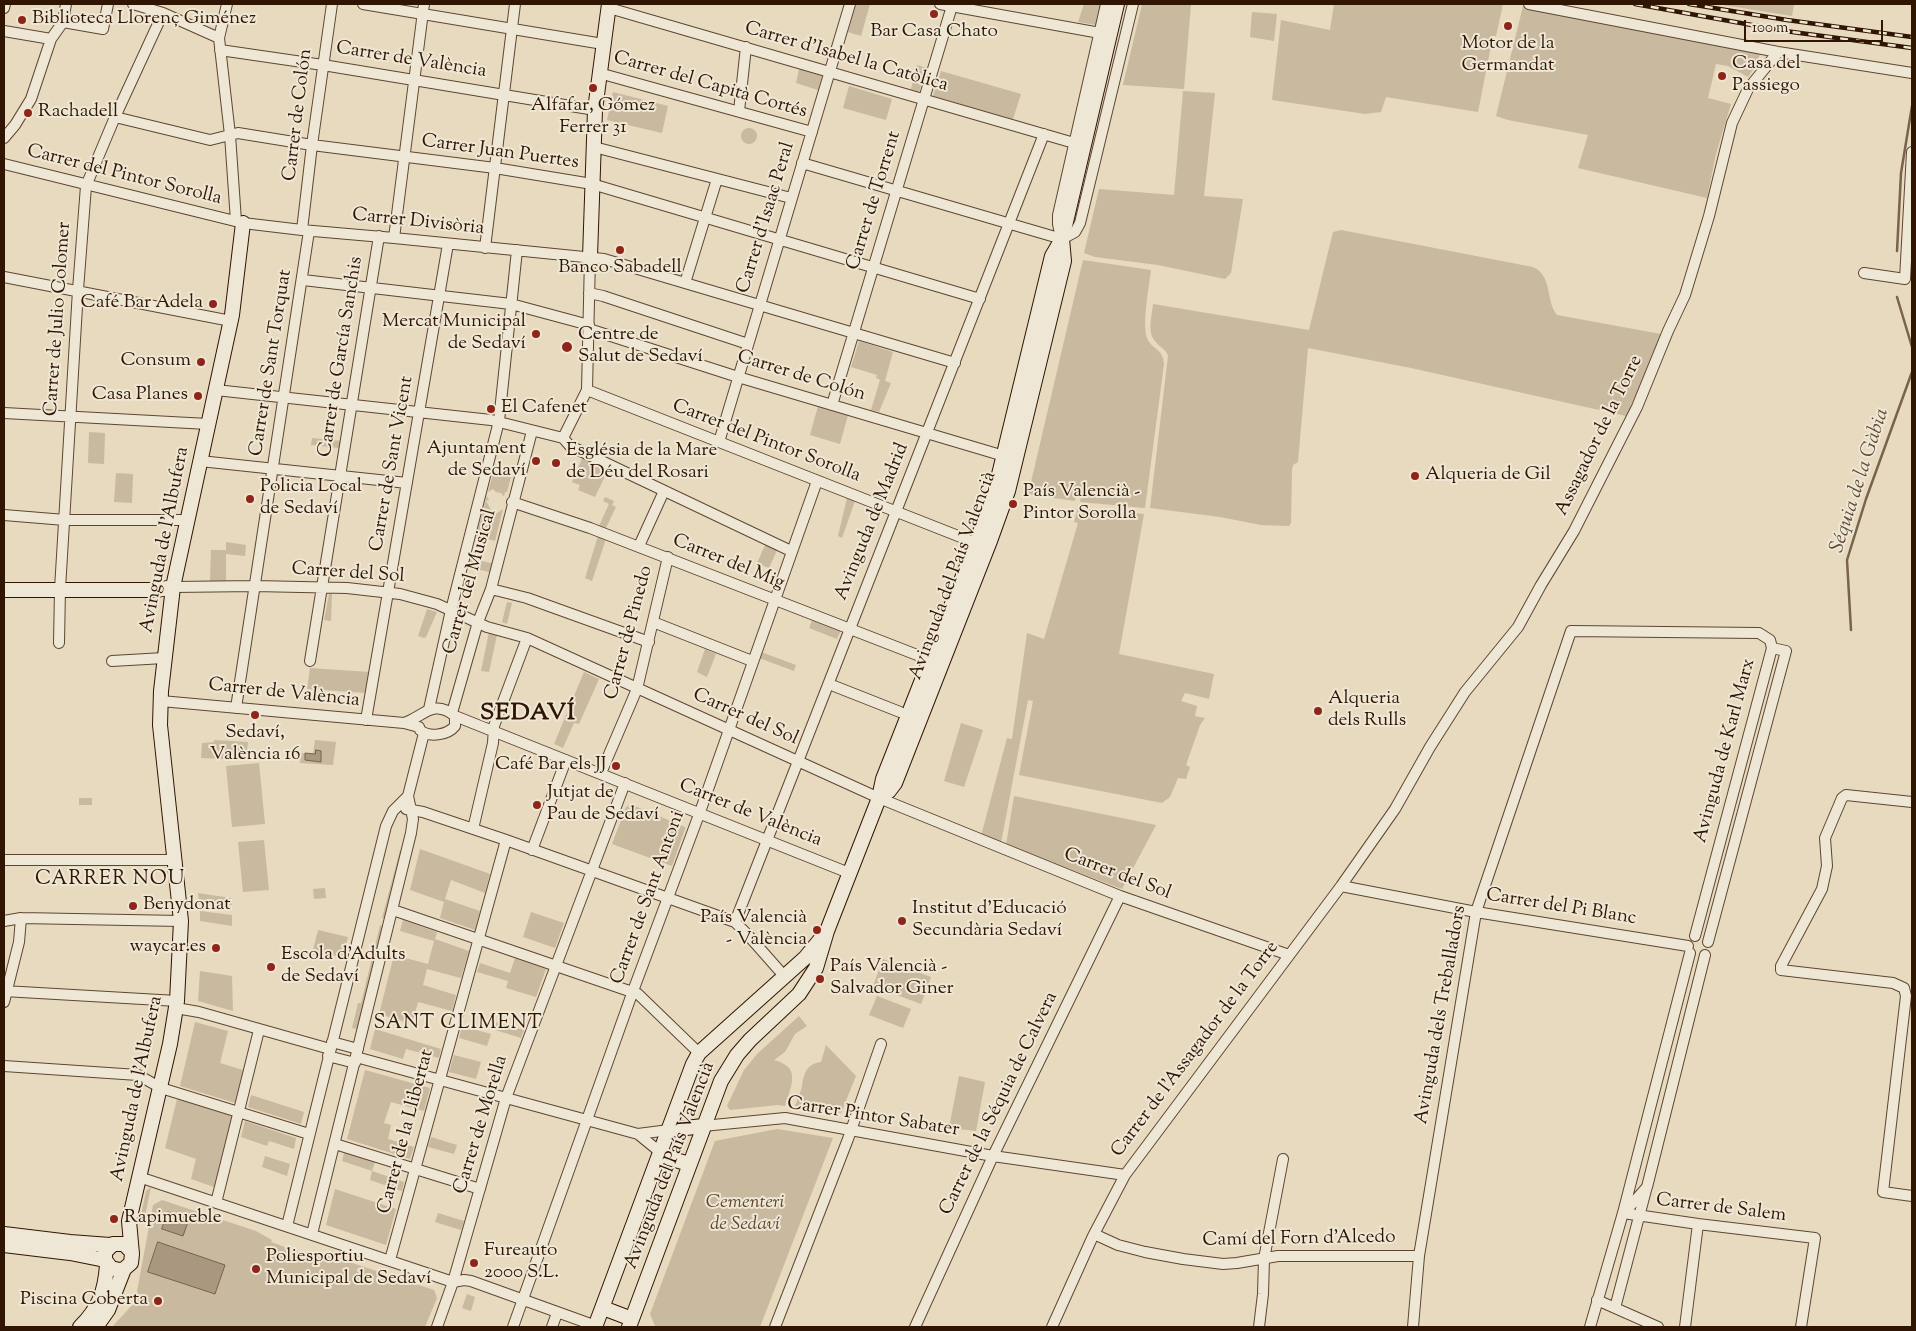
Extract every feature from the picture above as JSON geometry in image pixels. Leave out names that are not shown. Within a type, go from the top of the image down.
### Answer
[{"type":"street","points":[[4,8],[5,4]]},
{"type":"street","points":[[4,138],[16,125],[31,99],[52,38],[63,22],[66,4]]},
{"type":"street","points":[[63,22],[103,29],[108,4]]},
{"type":"street","points":[[133,4],[163,13],[219,38]]},
{"type":"street","name":"Avinguda de l'Albufera","points":[[130,1250],[129,1221],[161,1088],[177,1004],[181,921],[160,725],[164,658],[172,587],[231,321],[240,222],[219,38],[227,4]]},
{"type":"street","name":"Carrer de Colón","points":[[306,231],[312,145],[332,4]]},
{"type":"street","points":[[363,4],[423,9],[512,29],[603,44]]},
{"type":"street","points":[[485,248],[515,4]]},
{"type":"street","name":"Carrer d'Isaac Peral","points":[[719,442],[850,4]]},
{"type":"street","points":[[940,4],[1100,33]]},
{"type":"street","name":"Avinguda del País Valencià","points":[[633,1325],[720,1081],[737,1055],[750,1040],[799,994],[820,959],[827,931],[930,660],[1008,491],[1064,261],[1058,215],[1106,4]]},
{"type":"street","points":[[802,163],[1062,239],[1117,4]]},
{"type":"street","name":"Avinguda del País Valencià","points":[[879,798],[889,791],[895,783],[982,545],[1052,256],[1062,239],[1075,232],[1080,224],[1133,4]]},
{"type":"street","points":[[1529,4],[1778,52],[1912,73]]},
{"type":"street","points":[[563,438],[587,390],[595,110],[609,6]]},
{"type":"street","name":"Carrer d'Isabel la Catòlica","points":[[609,6],[746,48],[1074,143]]},
{"type":"street","name":"Carrer de Torrent","points":[[832,405],[952,6]]},
{"type":"street","points":[[394,238],[423,9]]},
{"type":"street","name":"Carrer de Julio Colomer","points":[[59,643],[60,589],[70,415],[86,186],[114,117],[163,13]]},
{"type":"street","points":[[4,31],[52,38]]},
{"type":"street","points":[[739,111],[746,48]]},
{"type":"street","name":"Carrer de València","points":[[220,50],[595,110]]},
{"type":"street","name":"Assagador de la Torre","points":[[1395,809],[1430,747],[1465,692],[1518,627],[1588,505],[1638,407],[1668,331],[1685,295],[1709,216],[1732,123],[1748,89],[1778,52]]},
{"type":"street","name":"Carrer del Capità Cortés","points":[[599,73],[812,132]]},
{"type":"street","points":[[114,117],[210,140],[230,135]]},
{"type":"street","name":"Carrer Juan Puertes","points":[[230,135],[238,132],[312,145],[495,168],[592,184],[980,299]]},
{"type":"street","name":"Avinguda de Madrid","points":[[735,922],[1044,134]]},
{"type":"street","points":[[594,147],[791,198]]},
{"type":"street","points":[[1864,273],[1905,279],[1912,152]]},
{"type":"street","name":"Carrer del Pintor Sorolla","points":[[4,164],[86,186],[240,222]]},
{"type":"street","points":[[685,283],[717,179]]},
{"type":"street","name":"Carrer Divisòria","points":[[240,222],[306,231],[379,236],[604,259],[955,363]]},
{"type":"street","name":"Carrer de Sant Torquat","points":[[236,708],[303,280],[306,231]]},
{"type":"street","name":"Carrer de García Sanchis","points":[[310,661],[379,236]]},
{"type":"street","name":"Carrer de Sant Vicent","points":[[366,720],[448,244]]},
{"type":"street","points":[[429,709],[499,421],[517,250]]},
{"type":"street","points":[[4,277],[231,321]]},
{"type":"street","name":"Carrer de Colón","points":[[303,280],[511,304],[589,327],[738,377],[1004,456]]},
{"type":"street","points":[[589,293],[748,344]]},
{"type":"street","points":[[216,390],[499,421],[563,438],[570,446],[791,551]]},
{"type":"street","name":"Carrer del Pintor Sorolla","points":[[587,390],[982,545]]},
{"type":"street","points":[[4,413],[70,415],[208,424]]},
{"type":"street","name":"Carrer del Musical","points":[[454,718],[478,622],[491,589],[512,502],[532,431]]},
{"type":"street","points":[[1004,456],[1010,460],[1013,469]]},
{"type":"street","points":[[200,461],[407,483]]},
{"type":"street","name":"Carrer de Sant Antoni","points":[[514,1327],[817,481]]},
{"type":"street","points":[[639,546],[664,491]]},
{"type":"street","name":"Carrer del Mig","points":[[512,502],[550,513],[639,546],[930,660]]},
{"type":"street","points":[[4,515],[65,520],[187,520]]},
{"type":"street","name":"Carrer de Pinedo","points":[[601,773],[637,688],[668,558]]},
{"type":"street","name":"Carrer del Sol","points":[[172,587],[255,586],[388,592],[437,604],[487,627],[527,638],[879,798],[1120,896],[1289,955]]},
{"type":"street","points":[[4,590],[157,590],[172,587]]},
{"type":"street","points":[[491,589],[527,598],[649,642]]},
{"type":"street","points":[[654,622],[752,661]]},
{"type":"street","name":"Avinguda dels Treballadors","points":[[1413,1327],[1420,1256],[1476,912],[1571,631],[1759,633],[1770,640],[1772,648]]},
{"type":"street","points":[[473,829],[493,743],[494,731],[527,638]]},
{"type":"street","name":"Avinguda de Karl Marx","points":[[1695,936],[1772,648],[1786,651],[1708,942]]},
{"type":"street","points":[[112,660],[164,658]]},
{"type":"street","points":[[834,686],[900,712]]},
{"type":"street","name":"Carrer de València","points":[[161,701],[420,726]]},
{"type":"street","points":[[312,1234],[414,823],[408,796],[422,712],[429,709],[446,710],[454,718],[448,732],[431,734],[420,726]]},
{"type":"street","name":"Carrer de València","points":[[454,718],[494,731],[849,873]]},
{"type":"street","points":[[532,850],[566,760]]},
{"type":"street","name":"Carrer de Morella","points":[[437,1327],[453,1282],[506,1098],[625,783]]},
{"type":"street","points":[[1912,802],[1846,795],[1842,798],[1825,838],[1827,866],[1822,889],[1780,970],[1893,983],[1904,988],[1906,996],[1883,1192],[1912,1196]]},
{"type":"street","points":[[287,1226],[333,1050],[386,826],[393,811],[408,796]]},
{"type":"street","name":"Carrer de l'Assagador de la Torre","points":[[1052,1327],[1094,1234],[1125,1175],[1341,886],[1395,809]]},
{"type":"street","points":[[393,811],[411,810],[473,829],[735,922],[748,934],[799,994]]},
{"type":"street","name":"Carrer de la Llibertat","points":[[390,1260],[506,840]]},
{"type":"street","points":[[4,860],[175,860]]},
{"type":"street","name":"Carrer del Pi Blanc","points":[[1341,886],[1689,950]]},
{"type":"street","name":"Carrer de la Séquia de Calvera","points":[[915,1327],[994,1156],[1120,896]]},
{"type":"street","points":[[393,910],[633,991],[643,997],[699,1053]]},
{"type":"street","points":[[21,918],[19,942],[5,995],[177,1004],[259,1030],[638,1134]]},
{"type":"street","points":[[4,921],[21,918],[181,921]]},
{"type":"street","name":"Avinguda del País Valencià","points":[[595,1327],[693,1064],[699,1053],[806,958],[827,931]]},
{"type":"street","points":[[1590,1327],[1623,1213],[1689,950],[1689,942],[1695,936],[1701,936],[1708,942],[1708,951],[1705,955],[1615,1308]]},
{"type":"street","points":[[1689,950],[1697,957],[1705,955]]},
{"type":"street","points":[[216,1203],[259,1030]]},
{"type":"street","points":[[775,1327],[851,1130],[881,1044]]},
{"type":"street","points":[[333,1050],[356,1056]]},
{"type":"street","points":[[4,1066],[138,1075],[161,1088],[310,1134]]},
{"type":"street","name":"Carrer Pintor Sabater","points":[[703,1126],[785,1118],[994,1156],[1125,1175]]},
{"type":"street","points":[[669,1130],[703,1126]]},
{"type":"street","name":"Avinguda del País Valencià","points":[[638,1134],[669,1130]]},
{"type":"street","name":"Avinguda del País Valencià","points":[[638,1134],[660,1152]]},
{"type":"street","points":[[335,1144],[480,1189]]},
{"type":"street","points":[[660,1152],[669,1158],[689,1164]]},
{"type":"street","points":[[1259,1327],[1263,1294],[1264,1259],[1283,1159]]},
{"type":"street","points":[[139,1177],[453,1282],[471,1281],[595,1327]]},
{"type":"street","points":[[1623,1213],[1647,1187]]},
{"type":"street","name":"Carrer de Salem","points":[[1623,1213],[1815,1238],[1801,1327]]},
{"type":"street","name":"Avinguda de l'Albufera","points":[[113,1244],[129,1221]]},
{"type":"street","points":[[1685,1327],[1698,1224]]},
{"type":"street","points":[[4,1234],[70,1242],[124,1244],[130,1250],[132,1254],[131,1263],[124,1269],[108,1310],[96,1327]]},
{"type":"street","name":"Camí del Forn d'Alcedo","points":[[1094,1234],[1118,1245],[1183,1259],[1222,1264],[1278,1256],[1420,1256]]},
{"type":"street","points":[[80,1327],[97,1306],[105,1286],[105,1252],[113,1244]]},
{"type":"street","points":[[4,1245],[70,1253],[106,1263],[115,1270],[124,1269]]},
{"type":"street","points":[[1597,1300],[1658,1327]]},
{"type":"street","points":[[603,1308],[633,1325]]},
{"type":"street","points":[[552,1327],[557,1313]]},
{"type":"green space","points":[[856,4],[870,4],[861,36],[848,32]]},
{"type":"green space","points":[[1084,4],[1101,4],[1096,25],[1078,22]]},
{"type":"green space","points":[[1142,4],[1191,4],[1184,89],[1123,85]]},
{"type":"green space","points":[[1334,4],[1503,4],[1496,36],[1493,36],[1478,112],[1386,97],[1381,112],[1365,114],[1272,100],[1281,20],[1330,30]]},
{"type":"green space","points":[[1717,4],[1794,4],[1792,16]]},
{"type":"green space","points":[[1523,6],[1760,54],[1756,65],[1748,77],[1728,66],[1716,64],[1708,98],[1731,104],[1716,154],[1707,198],[1578,168],[1588,135],[1496,116]]},
{"type":"green space","points":[[1252,12],[1277,14],[1274,41],[1250,37]]},
{"type":"green space","points":[[917,65],[927,68],[919,92],[911,89]]},
{"type":"green space","points":[[799,69],[822,76],[818,90],[796,83]]},
{"type":"green space","points":[[941,71],[1021,94],[1013,119],[933,96]]},
{"type":"green space","points":[[849,86],[892,99],[886,120],[843,108]]},
{"type":"green space","points":[[1183,91],[1215,93],[1204,196],[1243,199],[1231,273],[1225,279],[1158,265],[1095,257],[1084,253],[1099,189],[1174,195]]},
{"type":"green space","points":[[613,92],[668,106],[662,133],[607,120]]},
{"type":"green space","points":[[749,128],[757,136],[749,144],[741,136]]},
{"type":"green space","points":[[1341,230],[1533,267],[1544,276],[1553,309],[1557,315],[1661,334],[1644,378],[1626,416],[1411,368],[1308,348],[1298,462],[1293,465],[1292,470],[1291,523],[1289,526],[1261,525],[1220,517],[1150,508],[1168,356],[1155,341],[1151,333],[1153,304],[1309,330],[1333,232]]},
{"type":"green space","points":[[1083,260],[1151,270],[1146,305],[1146,332],[1149,342],[1162,355],[1164,364],[1145,508],[1080,502],[1082,491],[1077,490],[1075,501],[1026,494],[1031,482]]},
{"type":"green space","points":[[859,341],[893,352],[885,381],[891,383],[879,412],[871,410],[880,380],[876,378],[877,375],[851,367]]},
{"type":"green space","points":[[818,406],[848,415],[840,444],[810,435]]},
{"type":"green space","points":[[89,432],[105,433],[104,464],[88,463]]},
{"type":"green space","points":[[312,438],[341,441],[339,448],[311,445]]},
{"type":"green space","points":[[583,456],[609,468],[595,497],[578,490],[580,485],[572,482]]},
{"type":"green space","points":[[116,473],[133,474],[132,503],[114,502]]},
{"type":"green space","points":[[493,474],[511,477],[504,497],[493,489],[488,492]]},
{"type":"green space","points":[[487,496],[489,500],[486,501],[494,515],[503,509],[495,541],[476,536]]},
{"type":"green space","points":[[605,497],[614,501],[612,505],[616,507],[606,528],[599,526],[609,504],[603,501]]},
{"type":"green space","points":[[847,498],[855,501],[842,538],[838,536]]},
{"type":"green space","points":[[1078,508],[1144,514],[1119,654],[1214,674],[1209,699],[1185,693],[1181,701],[1197,706],[1195,716],[1205,718],[1200,725],[1186,765],[1190,767],[1186,779],[1178,778],[1170,797],[1162,803],[1019,775],[1033,701],[1028,700],[1001,843],[981,836],[1007,738],[1012,739],[1027,633],[1044,639],[1078,523],[1074,522]]},
{"type":"green space","points":[[598,536],[606,539],[592,581],[585,578]]},
{"type":"green space","points":[[226,542],[246,545],[245,556],[226,554],[226,581],[210,581],[211,550],[226,550]]},
{"type":"green space","points":[[766,543],[778,548],[769,568],[757,563]]},
{"type":"green space","points":[[470,558],[495,564],[493,573],[468,567]]},
{"type":"green space","points":[[329,594],[332,594],[331,621],[324,620]]},
{"type":"green space","points":[[507,602],[512,603],[507,624],[502,622]]},
{"type":"green space","points":[[427,609],[437,612],[424,638],[418,636]]},
{"type":"green space","points":[[813,618],[842,628],[837,639],[809,628]]},
{"type":"green space","points":[[489,632],[497,635],[489,672],[481,671]]},
{"type":"green space","points":[[705,649],[716,654],[707,677],[697,672]]},
{"type":"green space","points":[[761,652],[796,665],[794,671],[759,658]]},
{"type":"green space","points":[[310,668],[370,672],[366,693],[307,689]]},
{"type":"green space","points":[[584,672],[599,679],[579,724],[574,723],[563,748],[554,744]]},
{"type":"green space","points":[[961,723],[983,730],[964,787],[944,781]]},
{"type":"green space","points":[[214,740],[248,742],[246,760],[201,758],[202,743],[214,742]]},
{"type":"green space","points":[[315,740],[336,742],[333,765],[300,763],[301,753],[313,754]]},
{"type":"green space","points":[[259,763],[265,824],[232,827],[226,766]]},
{"type":"green space","points":[[1014,796],[1156,825],[1122,889],[1006,845]]},
{"type":"green space","points":[[79,798],[92,798],[92,805],[79,805]]},
{"type":"green space","points":[[630,804],[685,827],[672,866],[612,844],[626,807]]},
{"type":"green space","points":[[264,840],[269,890],[243,892],[238,842]]},
{"type":"green space","points":[[420,849],[490,874],[485,893],[451,880],[445,899],[480,911],[475,930],[440,918],[444,902],[410,890]]},
{"type":"green space","points":[[400,850],[402,850],[384,918],[382,918]]},
{"type":"green space","points":[[325,888],[326,898],[314,899],[313,889]]},
{"type":"green space","points":[[198,893],[231,898],[232,905],[199,900]]},
{"type":"green space","points":[[200,911],[232,915],[232,926],[200,921]]},
{"type":"green space","points":[[531,912],[564,923],[555,948],[523,937]]},
{"type":"green space","points":[[403,920],[437,932],[435,939],[469,951],[461,978],[427,969],[423,985],[456,995],[452,1011],[418,1002],[412,1024],[379,1014],[394,955],[428,964],[434,941],[400,931]]},
{"type":"green space","points":[[380,925],[382,926],[357,1029],[352,1028],[358,1003],[361,1003]]},
{"type":"green space","points":[[318,930],[348,937],[343,958],[313,950]]},
{"type":"green space","points":[[515,958],[546,969],[536,997],[506,988],[508,981],[477,972],[480,963],[510,973]]},
{"type":"green space","points":[[883,959],[931,977],[921,1004],[873,986]]},
{"type":"green space","points":[[200,971],[232,976],[233,1011],[198,1001]]},
{"type":"green space","points":[[877,996],[911,1009],[903,1028],[869,1015]]},
{"type":"green space","points":[[799,1016],[807,1026],[795,1034],[785,1052],[774,1060],[783,1063],[791,1072],[792,1085],[785,1106],[778,1105],[730,1110],[727,1106],[744,1070],[757,1054]]},
{"type":"green space","points":[[195,1022],[228,1031],[220,1063],[243,1070],[235,1103],[180,1086]]},
{"type":"green space","points":[[495,1022],[524,1030],[521,1038],[492,1029]]},
{"type":"green space","points":[[462,1026],[491,1034],[487,1046],[459,1038]]},
{"type":"green space","points":[[375,1029],[441,1049],[439,1058],[406,1049],[403,1059],[370,1049]]},
{"type":"green space","points":[[826,1045],[856,1076],[841,1113],[795,1106],[807,1070],[812,1065],[821,1062]]},
{"type":"green space","points":[[454,1055],[481,1062],[476,1079],[449,1072]]},
{"type":"green space","points":[[365,1070],[430,1088],[424,1111],[391,1102],[384,1123],[391,1125],[388,1139],[414,1147],[410,1159],[347,1139]]},
{"type":"green space","points":[[959,1076],[985,1082],[976,1131],[949,1128]]},
{"type":"green space","points":[[251,1095],[304,1112],[301,1124],[248,1107]]},
{"type":"green space","points":[[177,1099],[232,1116],[214,1187],[191,1179],[196,1159],[165,1148]]},
{"type":"green space","points":[[245,1121],[296,1138],[294,1149],[269,1141],[267,1146],[241,1137]]},
{"type":"green space","name":"Cementeri de Sedaví","points":[[777,1129],[833,1138],[760,1327],[655,1326],[650,1314],[715,1141]]},
{"type":"green space","points":[[431,1137],[457,1145],[454,1154],[428,1147]]},
{"type":"green space","points":[[344,1153],[375,1162],[372,1171],[342,1161]]},
{"type":"green space","points":[[265,1156],[290,1164],[287,1176],[262,1167]]},
{"type":"green space","points":[[372,1171],[404,1182],[402,1191],[370,1180]]},
{"type":"green space","points":[[151,1187],[144,1221],[140,1220],[146,1191]]},
{"type":"green space","points":[[335,1189],[396,1209],[386,1245],[326,1225]]},
{"type":"green space","name":"Poliesportiu Municipal de Sedaví","points":[[162,1200],[256,1231],[272,1240],[271,1242],[312,1257],[331,1256],[434,1290],[437,1298],[425,1327],[112,1327],[135,1302],[153,1205]]},
{"type":"green space","points":[[438,1213],[464,1221],[461,1230],[435,1222]]},
{"type":"green space","points":[[467,1294],[475,1297],[471,1311],[462,1308]]},
{"type":"shaded area","points":[[316,750],[321,751],[321,762],[305,760],[305,753],[315,754]]},
{"type":"shaded area","points":[[168,1212],[189,1219],[183,1236],[162,1229]]},
{"type":"shaded area","points":[[158,1242],[225,1265],[215,1294],[148,1272]]},
{"type":"waterway","name":"Séquia de la Gàbia","points":[[1897,251],[1901,173],[1912,106]]},
{"type":"waterway","name":"Séquia de la Gàbia","points":[[1897,297],[1912,347]]},
{"type":"waterway","name":"Séquia de la Gàbia","points":[[1851,630],[1847,560],[1866,499],[1912,372]]},
{"type":"railway","points":[[1635,4],[1785,31],[1912,48]]},
{"type":"railway","points":[[1689,4],[1912,37]]},
{"type":"place","name":"Bar Casa Chato","points":[[934,14]]},
{"type":"place","name":"Biblioteca Llorenç Giménez","points":[[22,20]]},
{"type":"place","name":"Motor de la Germandat","points":[[1508,26]]},
{"type":"place","name":"Casa del Passiego","points":[[1722,76]]},
{"type":"place","name":"Alfafar, Gómez Ferrer 31","points":[[593,88]]},
{"type":"place","name":"Rachadell","points":[[28,113]]},
{"type":"place","name":"Banco Sabadell","points":[[620,250]]},
{"type":"place","name":"Café Bar Adela","points":[[213,304]]},
{"type":"place","name":"Mercat Municipal de Sedaví","points":[[536,334]]},
{"type":"place","name":"Centre de Salut de Sedaví","points":[[567,347]]},
{"type":"place","name":"Consum","points":[[201,362]]},
{"type":"place","name":"Casa Planes","points":[[198,396]]},
{"type":"place","name":"El Cafenet","points":[[491,409]]},
{"type":"place","name":"Ajuntament de Sedaví","points":[[536,461]]},
{"type":"place","name":"Església de la Mare de Déu del Rosari","points":[[556,463]]},
{"type":"place","name":"Alqueria de Gil","points":[[1415,476]]},
{"type":"place","name":"Policia Local de Sedaví","points":[[250,499]]},
{"type":"place","name":"País Valencià - Pintor Sorolla","points":[[1013,504]]},
{"type":"place","name":"Alqueria dels Rulls","points":[[1318,711]]},
{"type":"place","name":"Sedaví, València 16","points":[[255,715]]},
{"type":"place","name":"Café Bar els JJ","points":[[616,766]]},
{"type":"place","name":"Jutjat de Pau de Sedaví","points":[[537,805]]},
{"type":"place","name":"Benydonat","points":[[133,906]]},
{"type":"place","name":"Institut d'Educació Secundària Sedaví","points":[[902,921]]},
{"type":"place","name":"País Valencià - València","points":[[817,930]]},
{"type":"place","name":"waycar.es","points":[[216,948]]},
{"type":"place","name":"Escola d'Adults de Sedaví","points":[[271,967]]},
{"type":"place","name":"País Valencià - Salvador Giner","points":[[820,979]]},
{"type":"place","name":"Rapimueble","points":[[114,1219]]},
{"type":"place","name":"Fureauto 2000 S.L.","points":[[474,1263]]},
{"type":"place","name":"Poliesportiu Municipal de Sedaví","points":[[256,1269]]},
{"type":"place","name":"Piscina Coberta","points":[[158,1301]]},
{"type":"district","name":"SEDAVÍ","points":[[528,715]]},
{"type":"district","name":"CARRER NOU","points":[[110,881]]},
{"type":"district","name":"SANT CLIMENT","points":[[458,1025]]}]
